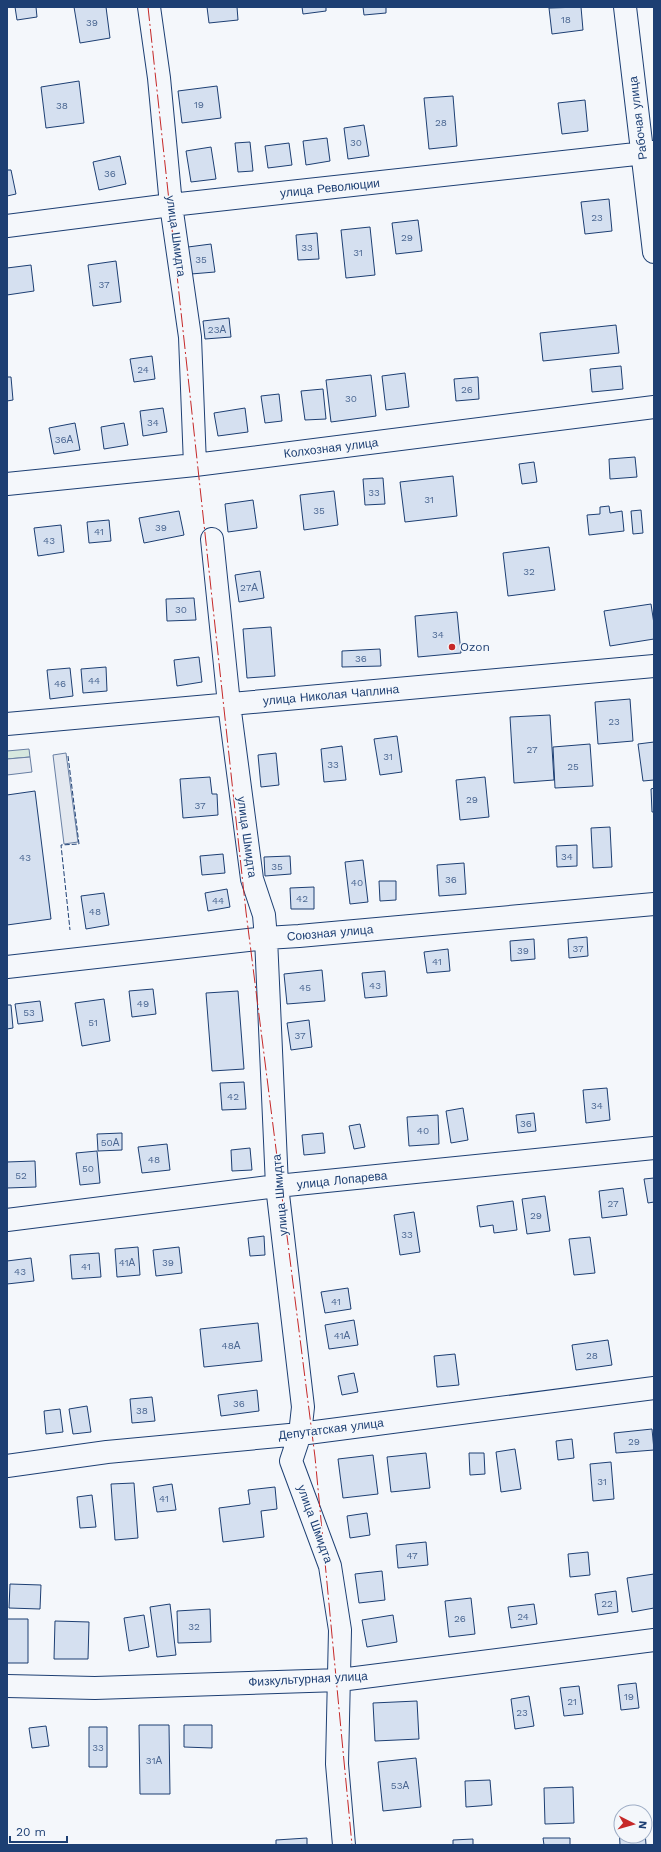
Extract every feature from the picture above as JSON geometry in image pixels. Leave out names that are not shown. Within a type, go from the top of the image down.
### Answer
[{"type":"street","name":"улица Шмидта","points":[[149,7],[159,78],[171,205],[190,337],[195,465]]},
{"type":"street","name":"Рабочая улица","points":[[625,7],[648,153],[654,252]]},
{"type":"street","name":"улица Революции","points":[[7,226],[171,205],[648,153]]},
{"type":"street","name":"Колхозная улица","points":[[7,484],[195,465],[654,407]]},
{"type":"street","name":"улица Шмидта","points":[[212,539],[229,704],[252,879],[264,915],[266,938],[277,1186],[303,1407],[300,1434],[292,1461],[330,1566],[340,1630],[337,1764],[344,1845]]},
{"type":"street","name":"улица Николая Чаплина","points":[[7,724],[654,666]]},
{"type":"street","name":"Союзная улица","points":[[7,967],[266,938],[654,904]]},
{"type":"street","name":"улица Лопарева","points":[[7,1220],[277,1186],[654,1148]]},
{"type":"street","name":"Депутатская улица","points":[[7,1466],[107,1452],[300,1434],[654,1388]]},
{"type":"street","name":"Физкультурная улица","points":[[7,1686],[96,1688],[340,1680],[654,1640]]},
{"type":"shaded area","points":[[29,749],[30,757],[7,759],[7,751]]},
{"type":"shaded area","points":[[66,753],[78,842],[64,844],[53,755]]},
{"type":"shaded area","points":[[30,757],[32,772],[7,775],[7,759]]},
{"type":"building","points":[[15,7],[36,7],[37,17],[17,20]]},
{"type":"building","points":[[74,7],[106,7],[110,38],[80,43]]},
{"type":"building","points":[[207,7],[237,7],[238,20],[209,23]]},
{"type":"building","points":[[302,7],[326,7],[326,11],[303,14]]},
{"type":"building","points":[[363,7],[386,7],[386,13],[364,15]]},
{"type":"building","points":[[581,7],[583,30],[552,34],[549,8]]},
{"type":"building","points":[[79,81],[84,123],[46,128],[41,87]]},
{"type":"building","points":[[217,86],[221,118],[182,123],[178,91]]},
{"type":"building","points":[[453,96],[457,146],[429,149],[424,98]]},
{"type":"building","points":[[585,100],[588,131],[562,134],[558,103]]},
{"type":"building","points":[[364,125],[369,156],[348,159],[344,128]]},
{"type":"building","points":[[327,138],[330,161],[306,165],[303,141]]},
{"type":"building","points":[[250,142],[253,171],[238,172],[235,143]]},
{"type":"building","points":[[289,143],[292,165],[268,168],[265,146]]},
{"type":"building","points":[[211,147],[216,179],[191,182],[186,151]]},
{"type":"building","points":[[120,156],[126,184],[99,190],[93,162]]},
{"type":"building","points":[[7,170],[11,170],[16,194],[7,196]]},
{"type":"building","points":[[609,199],[612,231],[585,234],[581,202]]},
{"type":"building","points":[[418,220],[422,251],[396,254],[392,223]]},
{"type":"building","points":[[370,227],[375,275],[346,278],[341,230]]},
{"type":"building","points":[[317,233],[319,259],[298,260],[296,235]]},
{"type":"building","points":[[211,244],[215,272],[191,274],[188,247]]},
{"type":"building","points":[[116,261],[121,302],[93,306],[88,265]]},
{"type":"building","points":[[31,265],[34,291],[7,295],[7,268]]},
{"type":"building","points":[[229,318],[231,337],[205,339],[203,321]]},
{"type":"building","points":[[616,325],[619,353],[543,361],[540,333]]},
{"type":"building","points":[[152,356],[155,379],[134,382],[130,359]]},
{"type":"building","points":[[621,366],[623,389],[592,392],[590,369]]},
{"type":"building","points":[[405,373],[409,407],[386,410],[382,376]]},
{"type":"building","points":[[371,375],[376,416],[331,422],[326,380]]},
{"type":"building","points":[[7,377],[11,377],[13,400],[7,401]]},
{"type":"building","points":[[478,377],[479,399],[456,401],[454,379]]},
{"type":"building","points":[[323,389],[326,419],[305,420],[301,391]]},
{"type":"building","points":[[279,394],[282,421],[265,423],[261,396]]},
{"type":"building","points":[[163,408],[167,432],[143,436],[140,411]]},
{"type":"building","points":[[245,408],[248,432],[218,436],[214,413]]},
{"type":"building","points":[[75,423],[80,450],[54,454],[49,428]]},
{"type":"building","points":[[124,423],[128,445],[104,449],[101,427]]},
{"type":"building","points":[[635,457],[637,477],[610,479],[609,459]]},
{"type":"building","points":[[534,462],[537,482],[522,484],[519,464]]},
{"type":"building","points":[[453,476],[457,516],[405,522],[400,482]]},
{"type":"building","points":[[383,478],[385,504],[365,505],[363,479]]},
{"type":"building","points":[[334,491],[338,525],[304,530],[300,495]]},
{"type":"building","points":[[253,500],[257,528],[228,532],[225,504]]},
{"type":"building","points":[[609,506],[610,513],[622,511],[624,531],[589,535],[587,515],[600,514],[600,507]]},
{"type":"building","points":[[641,510],[643,533],[633,534],[631,511]]},
{"type":"building","points":[[179,511],[184,535],[144,543],[139,518]]},
{"type":"building","points":[[109,520],[111,541],[89,543],[87,522]]},
{"type":"building","points":[[61,525],[64,552],[38,556],[34,528]]},
{"type":"building","points":[[549,547],[555,590],[508,596],[503,553]]},
{"type":"building","points":[[260,571],[264,598],[239,602],[235,575]]},
{"type":"building","points":[[194,598],[196,620],[167,621],[166,599]]},
{"type":"building","points":[[651,604],[654,624],[654,639],[610,646],[604,611]]},
{"type":"building","points":[[457,612],[461,653],[418,657],[415,616]]},
{"type":"building","points":[[271,627],[275,676],[247,678],[243,629]]},
{"type":"building","points":[[380,649],[381,666],[342,667],[342,651]]},
{"type":"building","points":[[199,657],[202,682],[177,686],[174,660]]},
{"type":"building","points":[[106,667],[107,691],[83,693],[81,669]]},
{"type":"building","points":[[70,668],[73,696],[50,699],[47,670]]},
{"type":"building","points":[[630,699],[633,741],[598,744],[595,702]]},
{"type":"building","points":[[550,715],[554,780],[514,783],[510,717]]},
{"type":"building","points":[[397,736],[402,772],[380,775],[374,739]]},
{"type":"building","points":[[654,742],[654,780],[643,781],[638,744]]},
{"type":"building","points":[[590,744],[593,786],[555,788],[553,747]]},
{"type":"building","points":[[342,746],[346,780],[324,782],[321,749]]},
{"type":"building","points":[[276,753],[279,785],[261,787],[258,755]]},
{"type":"building","points":[[210,777],[212,794],[217,794],[218,815],[183,818],[180,779]]},
{"type":"building","points":[[485,777],[489,817],[460,820],[456,780]]},
{"type":"building","points":[[654,788],[654,812],[652,812],[651,789]]},
{"type":"building","points":[[35,791],[51,919],[7,925],[7,795]]},
{"type":"building","points":[[610,827],[612,867],[593,868],[591,828]]},
{"type":"building","points":[[577,845],[577,866],[557,867],[556,846]]},
{"type":"building","points":[[223,854],[225,873],[202,875],[200,856]]},
{"type":"building","points":[[290,856],[291,874],[265,876],[264,857]]},
{"type":"building","points":[[363,860],[368,902],[350,904],[345,862]]},
{"type":"building","points":[[464,863],[466,894],[439,896],[437,865]]},
{"type":"building","points":[[379,881],[396,881],[396,900],[380,901]]},
{"type":"building","points":[[314,887],[314,909],[291,909],[290,888]]},
{"type":"building","points":[[227,889],[230,907],[208,911],[205,893]]},
{"type":"building","points":[[104,893],[109,925],[86,929],[81,896]]},
{"type":"building","points":[[587,937],[588,956],[569,958],[568,939]]},
{"type":"building","points":[[534,939],[535,959],[511,961],[510,941]]},
{"type":"building","points":[[448,949],[450,971],[427,973],[424,952]]},
{"type":"building","points":[[322,970],[325,1001],[287,1004],[284,974]]},
{"type":"building","points":[[385,971],[387,996],[365,998],[362,973]]},
{"type":"building","points":[[153,989],[156,1014],[132,1017],[129,991]]},
{"type":"building","points":[[238,991],[244,1069],[212,1071],[206,993]]},
{"type":"building","points":[[104,999],[110,1041],[82,1046],[75,1003]]},
{"type":"building","points":[[40,1001],[43,1021],[18,1024],[15,1004]]},
{"type":"building","points":[[7,1005],[11,1005],[13,1028],[7,1029]]},
{"type":"building","points":[[309,1020],[312,1047],[291,1050],[287,1023]]},
{"type":"building","points":[[244,1082],[246,1109],[222,1110],[220,1083]]},
{"type":"building","points":[[607,1088],[610,1120],[586,1123],[583,1090]]},
{"type":"building","points":[[463,1108],[468,1140],[451,1143],[446,1111]]},
{"type":"building","points":[[534,1113],[536,1131],[518,1133],[516,1115]]},
{"type":"building","points":[[438,1115],[439,1144],[409,1146],[407,1117]]},
{"type":"building","points":[[360,1124],[365,1147],[354,1149],[349,1126]]},
{"type":"building","points":[[122,1133],[122,1150],[98,1151],[97,1134]]},
{"type":"building","points":[[323,1133],[325,1153],[304,1155],[302,1135]]},
{"type":"building","points":[[167,1144],[170,1170],[142,1173],[138,1147]]},
{"type":"building","points":[[250,1148],[252,1170],[232,1171],[231,1150]]},
{"type":"building","points":[[97,1151],[100,1183],[80,1185],[76,1153]]},
{"type":"building","points":[[35,1161],[36,1187],[7,1188],[7,1162]]},
{"type":"building","points":[[654,1178],[654,1202],[648,1203],[644,1179]]},
{"type":"building","points":[[623,1188],[627,1215],[602,1218],[599,1191]]},
{"type":"building","points":[[545,1196],[550,1231],[527,1234],[522,1199]]},
{"type":"building","points":[[513,1201],[517,1230],[494,1233],[493,1225],[480,1227],[477,1206]]},
{"type":"building","points":[[414,1212],[420,1252],[400,1255],[394,1215]]},
{"type":"building","points":[[264,1236],[265,1255],[250,1256],[248,1238]]},
{"type":"building","points":[[590,1237],[595,1273],[574,1275],[569,1239]]},
{"type":"building","points":[[138,1247],[140,1275],[117,1277],[115,1249]]},
{"type":"building","points":[[179,1247],[182,1273],[156,1276],[153,1250]]},
{"type":"building","points":[[99,1253],[101,1277],[72,1279],[70,1255]]},
{"type":"building","points":[[31,1258],[34,1281],[7,1284],[7,1261]]},
{"type":"building","points":[[348,1288],[351,1309],[325,1313],[321,1292]]},
{"type":"building","points":[[354,1320],[358,1345],[329,1349],[325,1325]]},
{"type":"building","points":[[258,1323],[262,1361],[204,1367],[200,1329]]},
{"type":"building","points":[[608,1340],[612,1365],[576,1370],[572,1345]]},
{"type":"building","points":[[455,1354],[459,1385],[437,1387],[434,1356]]},
{"type":"building","points":[[354,1373],[358,1392],[342,1395],[338,1376]]},
{"type":"building","points":[[257,1390],[259,1411],[221,1416],[218,1395]]},
{"type":"building","points":[[152,1397],[155,1421],[132,1423],[130,1399]]},
{"type":"building","points":[[87,1406],[91,1432],[73,1434],[69,1409]]},
{"type":"building","points":[[60,1409],[63,1432],[46,1434],[44,1411]]},
{"type":"building","points":[[652,1429],[654,1450],[616,1453],[614,1433]]},
{"type":"building","points":[[572,1439],[574,1458],[558,1460],[556,1441]]},
{"type":"building","points":[[515,1449],[521,1489],[501,1492],[496,1452]]},
{"type":"building","points":[[426,1453],[430,1488],[391,1492],[387,1457]]},
{"type":"building","points":[[469,1453],[484,1453],[485,1474],[470,1475]]},
{"type":"building","points":[[373,1455],[378,1494],[343,1498],[338,1459]]},
{"type":"building","points":[[611,1462],[614,1499],[593,1501],[590,1464]]},
{"type":"building","points":[[134,1483],[138,1538],[115,1540],[111,1484]]},
{"type":"building","points":[[172,1484],[176,1510],[157,1512],[153,1487]]},
{"type":"building","points":[[275,1487],[277,1509],[261,1511],[264,1537],[223,1542],[219,1508],[250,1504],[248,1490]]},
{"type":"building","points":[[92,1495],[96,1527],[80,1528],[77,1497]]},
{"type":"building","points":[[367,1513],[370,1535],[350,1538],[347,1516]]},
{"type":"building","points":[[426,1542],[428,1565],[398,1568],[396,1545]]},
{"type":"building","points":[[588,1552],[590,1575],[570,1577],[568,1554]]},
{"type":"building","points":[[382,1571],[385,1600],[359,1603],[355,1574]]},
{"type":"building","points":[[654,1574],[654,1608],[632,1612],[627,1578]]},
{"type":"building","points":[[10,1584],[41,1585],[40,1609],[9,1608]]},
{"type":"building","points":[[616,1591],[618,1612],[598,1615],[595,1594]]},
{"type":"building","points":[[471,1598],[475,1634],[449,1637],[445,1601]]},
{"type":"building","points":[[170,1604],[176,1655],[157,1657],[150,1607]]},
{"type":"building","points":[[534,1604],[537,1624],[511,1628],[508,1607]]},
{"type":"building","points":[[210,1609],[211,1642],[178,1643],[177,1611]]},
{"type":"building","points":[[144,1615],[149,1647],[129,1651],[124,1618]]},
{"type":"building","points":[[393,1615],[397,1642],[367,1647],[362,1620]]},
{"type":"building","points":[[7,1619],[28,1619],[28,1663],[7,1663]]},
{"type":"building","points":[[55,1621],[89,1622],[88,1659],[54,1659]]},
{"type":"building","points":[[636,1683],[639,1708],[621,1710],[618,1685]]},
{"type":"building","points":[[579,1686],[583,1714],[564,1716],[560,1688]]},
{"type":"building","points":[[529,1696],[534,1726],[515,1729],[511,1699]]},
{"type":"building","points":[[417,1701],[419,1739],[375,1741],[373,1703]]},
{"type":"building","points":[[139,1725],[169,1725],[170,1794],[140,1794]]},
{"type":"building","points":[[184,1725],[212,1725],[212,1748],[184,1747]]},
{"type":"building","points":[[46,1726],[49,1746],[32,1748],[29,1728]]},
{"type":"building","points":[[89,1727],[107,1727],[107,1767],[89,1767]]},
{"type":"building","points":[[416,1758],[421,1807],[383,1811],[378,1762]]},
{"type":"building","points":[[490,1780],[492,1805],[466,1807],[465,1781]]},
{"type":"building","points":[[573,1787],[574,1823],[545,1824],[544,1788]]},
{"type":"building","points":[[307,1838],[307,1845],[276,1845],[276,1840]]},
{"type":"building","points":[[543,1838],[570,1838],[570,1845],[544,1845]]},
{"type":"building","points":[[473,1839],[473,1845],[453,1845],[453,1840]]},
{"type":"building","points":[[620,1844],[646,1845],[620,1845]]},
{"type":"fence","points":[[68,756],[79,844],[61,845],[70,930]]},
{"type":"power","points":[[148,7],[246,912],[315,1457],[352,1845]]},
{"type":"place","name":"Ozon","points":[[452,647]]}]
